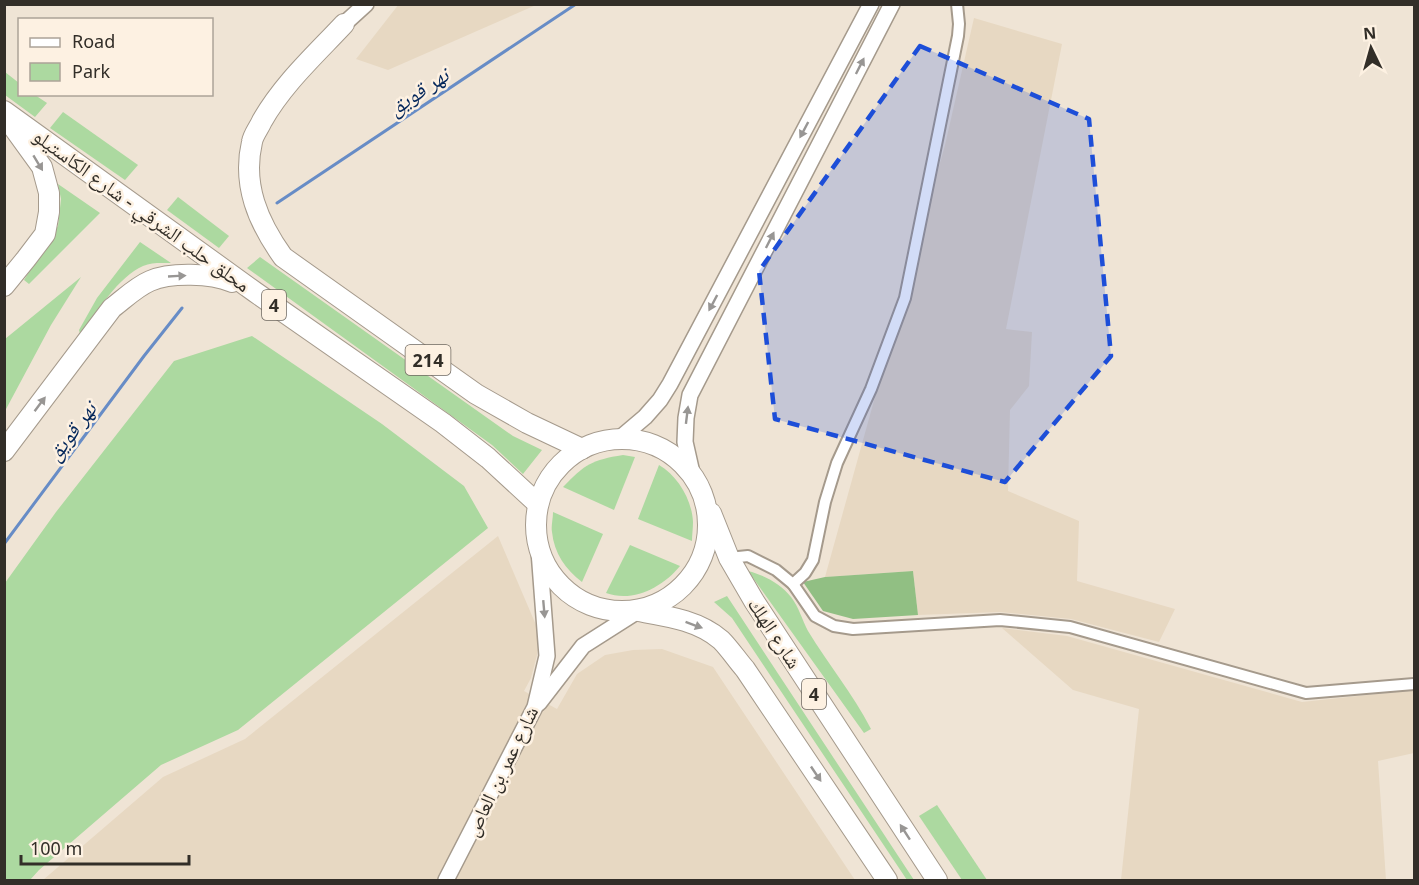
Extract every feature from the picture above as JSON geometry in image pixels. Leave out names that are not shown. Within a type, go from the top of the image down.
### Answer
[{"type":"highway","name":"214","points":[[344,24],[282,90],[252,140],[249,169],[252,197],[269,237],[284,256],[476,394],[527,423],[582,449]]},
{"type":"highway","points":[[4,113],[42,167],[49,192],[49,213],[45,234],[4,286]]},
{"type":"highway","name":"محلق حلب الشرقي - شارع الكاستيلو","points":[[4,113],[452,430],[488,458],[538,504]]},
{"type":"highway","points":[[4,451],[112,308],[132,292],[150,281],[169,276],[209,275],[228,280],[255,292]]},
{"type":"highway","points":[[619,439],[639,440],[659,447],[677,458],[692,472],[706,500],[710,528],[704,557],[688,582],[665,601],[638,611],[612,612],[588,605],[567,592],[550,573],[539,551],[535,526],[542,492],[558,467],[582,449],[596,443],[619,439]]},
{"type":"highway","name":"شارع الهلك","points":[[706,500],[729,558],[754,601],[937,880]]},
{"type":"highway","name":"4","points":[[638,611],[671,617],[701,626],[721,640],[745,669],[887,880]]},
{"type":"main road","points":[[344,24],[366,4]]},
{"type":"main road","points":[[619,439],[645,417],[670,384],[870,4]]},
{"type":"main road","points":[[692,472],[685,442],[690,395],[892,4]]},
{"type":"main road","name":"شارع عمر بن العاص","points":[[446,880],[535,707],[547,656],[539,551]]},
{"type":"main road","points":[[535,707],[583,646],[638,611]]},
{"type":"street","points":[[794,584],[813,560],[825,502],[837,463],[871,389],[905,298],[958,36],[957,4]]},
{"type":"street","points":[[729,558],[748,556],[776,570],[794,584],[815,616],[834,626],[853,629],[1000,620],[1024,622],[1070,627],[1306,693],[1414,684]]},
{"type":"highlighted area","points":[[920,46],[1089,119],[1111,356],[1005,482],[775,419],[759,271]]},
{"type":"shaded area","points":[[399,4],[536,5],[388,70],[356,59]]},
{"type":"shaded area","points":[[974,18],[1062,44],[1006,329],[1032,332],[1029,386],[1010,410],[1008,491],[1079,521],[1077,581],[1175,609],[1159,642],[1071,619],[1000,612],[918,615],[913,571],[825,577],[945,145]]},
{"type":"shaded area","points":[[498,536],[539,632],[537,655],[531,678],[524,691],[557,709],[577,674],[605,655],[633,650],[662,649],[713,667],[855,880],[43,880],[163,777],[245,739]]},
{"type":"shaded area","points":[[1002,628],[1067,636],[1302,702],[1414,690],[1414,753],[1378,761],[1386,880],[1121,880],[1139,709],[1073,690]]},
{"type":"green space","points":[[5,72],[18,82],[18,96],[36,96],[47,103],[35,117],[5,95]]},
{"type":"green space","points":[[63,112],[138,165],[125,180],[50,128]]},
{"type":"green space","points":[[58,184],[100,213],[29,284],[24,280],[58,226],[61,199]]},
{"type":"green space","points":[[178,197],[229,236],[219,248],[167,210]]},
{"type":"green space","points":[[140,242],[171,263],[143,266],[125,278],[108,296],[80,334],[79,330],[97,298]]},
{"type":"green space","points":[[260,257],[513,436],[542,450],[523,474],[492,445],[247,268]]},
{"type":"green space","points":[[81,277],[51,325],[5,411],[5,339]]},
{"type":"green space","points":[[252,336],[382,424],[464,486],[488,528],[238,730],[161,765],[30,880],[5,880],[5,583],[56,512],[174,361]]},
{"type":"green space","points":[[623,455],[635,457],[614,510],[563,487],[590,464]]},
{"type":"green space","points":[[659,465],[672,475],[687,497],[693,522],[692,541],[638,519]]},
{"type":"green space","points":[[553,512],[603,534],[582,582],[566,566],[555,547],[552,530]]},
{"type":"green space","points":[[630,545],[680,566],[673,574],[647,591],[627,596],[606,593]]},
{"type":"green space","points":[[748,571],[772,581],[791,597],[808,631],[871,729],[864,733]]},
{"type":"green space","points":[[913,571],[918,615],[853,619],[823,611],[803,582],[825,577]]},
{"type":"green space","points":[[727,596],[914,880],[907,880],[732,618],[714,602]]},
{"type":"green space","points":[[937,805],[987,880],[962,880],[919,816]]},
{"type":"waterway","name":"نهر قويق","points":[[277,203],[576,4]]},
{"type":"waterway","name":"نهر قويق","points":[[4,544],[182,308]]}]
